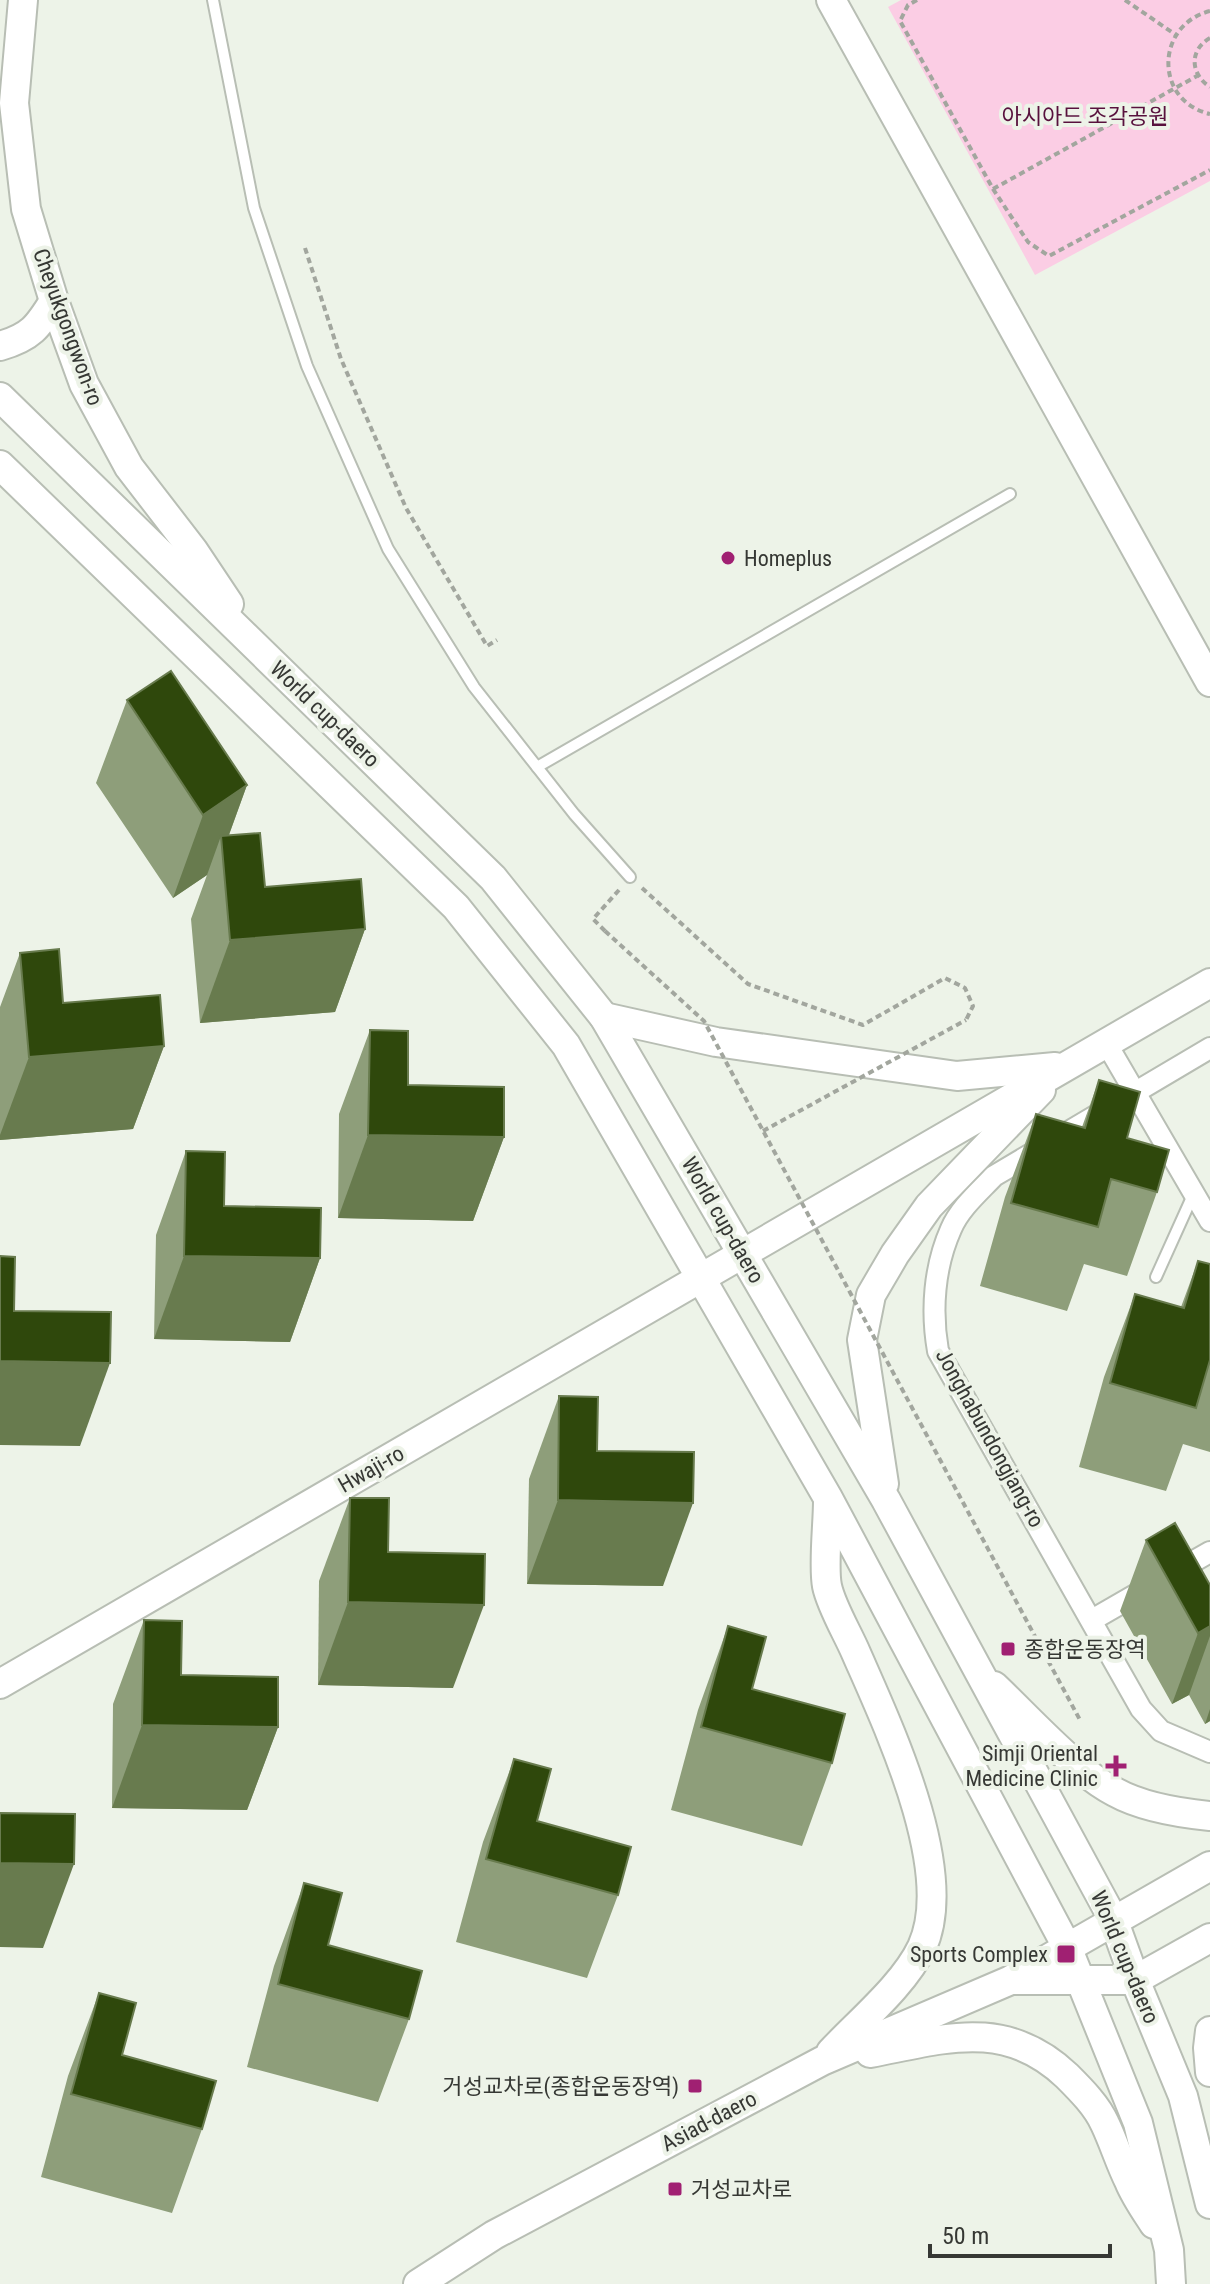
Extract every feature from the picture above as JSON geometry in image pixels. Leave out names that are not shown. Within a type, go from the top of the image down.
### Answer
[{"type":"main road","name":"Cheyukgongwon-ro","points":[[23,0],[14,103],[26,209],[84,384],[129,467],[193,550],[263,654]]},
{"type":"main road","points":[[831,0],[1210,682]]},
{"type":"main road","points":[[0,346],[21,340],[38,328],[54,301]]},
{"type":"main road","name":"World cup-daero","points":[[0,397],[493,878],[604,1017],[886,1500],[1113,1919],[1183,2096],[1210,2204]]},
{"type":"main road","points":[[0,465],[456,907],[566,1045],[828,1498],[1067,1947],[1138,2123],[1169,2250],[1171,2284]]},
{"type":"main road","points":[[742,1253],[1210,983]]},
{"type":"main road","points":[[604,1017],[716,1042],[957,1076],[1064,1066]]},
{"type":"main road","points":[[886,1500],[862,1340],[871,1295],[929,1206],[1064,1066]]},
{"type":"main road","name":"Hwaji-ro","points":[[0,1684],[742,1253]]},
{"type":"main road","points":[[822,2061],[911,1967],[929,1929],[933,1889],[925,1840],[890,1729],[827,1587],[828,1498]]},
{"type":"main road","points":[[975,1668],[1086,1772],[1115,1793],[1167,1809],[1210,1816]]},
{"type":"main road","name":"Asiad-daero","points":[[418,2284],[494,2235],[822,2061],[1011,1980],[1210,1866]]},
{"type":"main road","name":"Asiad-daero","points":[[1011,1980],[1135,1980],[1210,1938]]},
{"type":"main road","points":[[1210,2031],[1210,2072]]},
{"type":"main road","points":[[822,2061],[972,2036],[998,2038],[1026,2048],[1055,2065],[1081,2089],[1104,2121],[1130,2184],[1169,2250]]},
{"type":"street","points":[[1105,1041],[1210,1221]]},
{"type":"street","name":"Jonghabundongjang-ro","points":[[1210,1048],[994,1176],[951,1227],[936,1285],[935,1331],[938,1351],[1141,1709],[1161,1731],[1210,1752]]},
{"type":"street","points":[[1092,1620],[1210,1552]]},
{"type":"lane","points":[[213,0],[254,208],[307,366],[388,549],[474,687],[574,814],[630,877]]},
{"type":"lane","points":[[537,767],[1010,494]]},
{"type":"lane","points":[[1156,1277],[1194,1193]]},
{"type":"path","points":[[917,0],[908,5],[900,21],[993,189],[1028,242],[1049,256],[1210,170]]},
{"type":"path","points":[[1125,0],[1176,35]]},
{"type":"path","points":[[1210,11],[1184,24],[1168,54],[1174,88],[1185,102],[1210,114]]},
{"type":"path","points":[[1210,38],[1197,48],[1194,57],[1197,76],[1210,87]]},
{"type":"path","points":[[993,189],[1197,76]]},
{"type":"path","points":[[305,248],[341,359],[406,508],[487,646],[497,640]]},
{"type":"path","points":[[763,1131],[966,1020],[973,1006],[965,988],[945,978],[863,1025],[748,984],[630,877],[593,919],[704,1021],[716,1042],[763,1131],[1080,1720]]},
{"type":"green space","name":"아시아드 조각공원","points":[[901,0],[1210,0],[1210,181],[1035,275],[888,7]]},
{"type":"building","points":[[171,671],[247,785],[203,815],[127,700]]},
{"type":"building","points":[[260,833],[265,887],[361,879],[365,929],[230,940],[221,836]]},
{"type":"building","points":[[59,949],[63,1003],[160,995],[164,1046],[29,1057],[20,953]]},
{"type":"building","points":[[370,1030],[408,1031],[408,1085],[504,1087],[504,1137],[368,1135]]},
{"type":"building","points":[[1099,1080],[1140,1092],[1127,1138],[1169,1150],[1157,1192],[1111,1179],[1098,1227],[1011,1203],[1036,1114],[1085,1128]]},
{"type":"building","points":[[186,1151],[225,1152],[224,1206],[321,1208],[320,1258],[184,1256]]},
{"type":"building","points":[[0,1256],[15,1257],[14,1311],[111,1312],[110,1363],[0,1361]]},
{"type":"building","points":[[1198,1261],[1210,1264],[1210,1360],[1196,1408],[1110,1383],[1135,1294],[1184,1308]]},
{"type":"building","points":[[559,1396],[598,1397],[597,1451],[694,1452],[693,1503],[558,1500]]},
{"type":"building","points":[[350,1498],[389,1498],[388,1552],[485,1554],[484,1605],[348,1602]]},
{"type":"building","points":[[1175,1523],[1210,1585],[1210,1626],[1198,1633],[1146,1540]]},
{"type":"building","points":[[144,1620],[182,1621],[181,1675],[278,1677],[278,1727],[142,1725]]},
{"type":"building","points":[[728,1626],[766,1637],[752,1689],[845,1714],[832,1763],[701,1727]]},
{"type":"building","points":[[514,1759],[551,1769],[537,1821],[631,1847],[618,1895],[486,1859]]},
{"type":"building","points":[[0,1813],[75,1814],[74,1864],[0,1863]]},
{"type":"building","points":[[304,1883],[342,1893],[328,1945],[422,1971],[409,2019],[278,1984]]},
{"type":"building","points":[[99,1993],[136,2003],[122,2055],[216,2081],[202,2129],[71,2094]]},
{"type":"place","name":"Homeplus","points":[[728,558]]},
{"type":"place","name":"종합운동장역","points":[[1008,1649]]},
{"type":"place","name":"Simji Oriental Medicine Clinic","points":[[1116,1766]]},
{"type":"place","name":"Sports Complex","points":[[1066,1954]]},
{"type":"place","name":"거성교차로(종합운동장역)","points":[[695,2086]]},
{"type":"place","name":"거성교차로","points":[[675,2189]]}]
